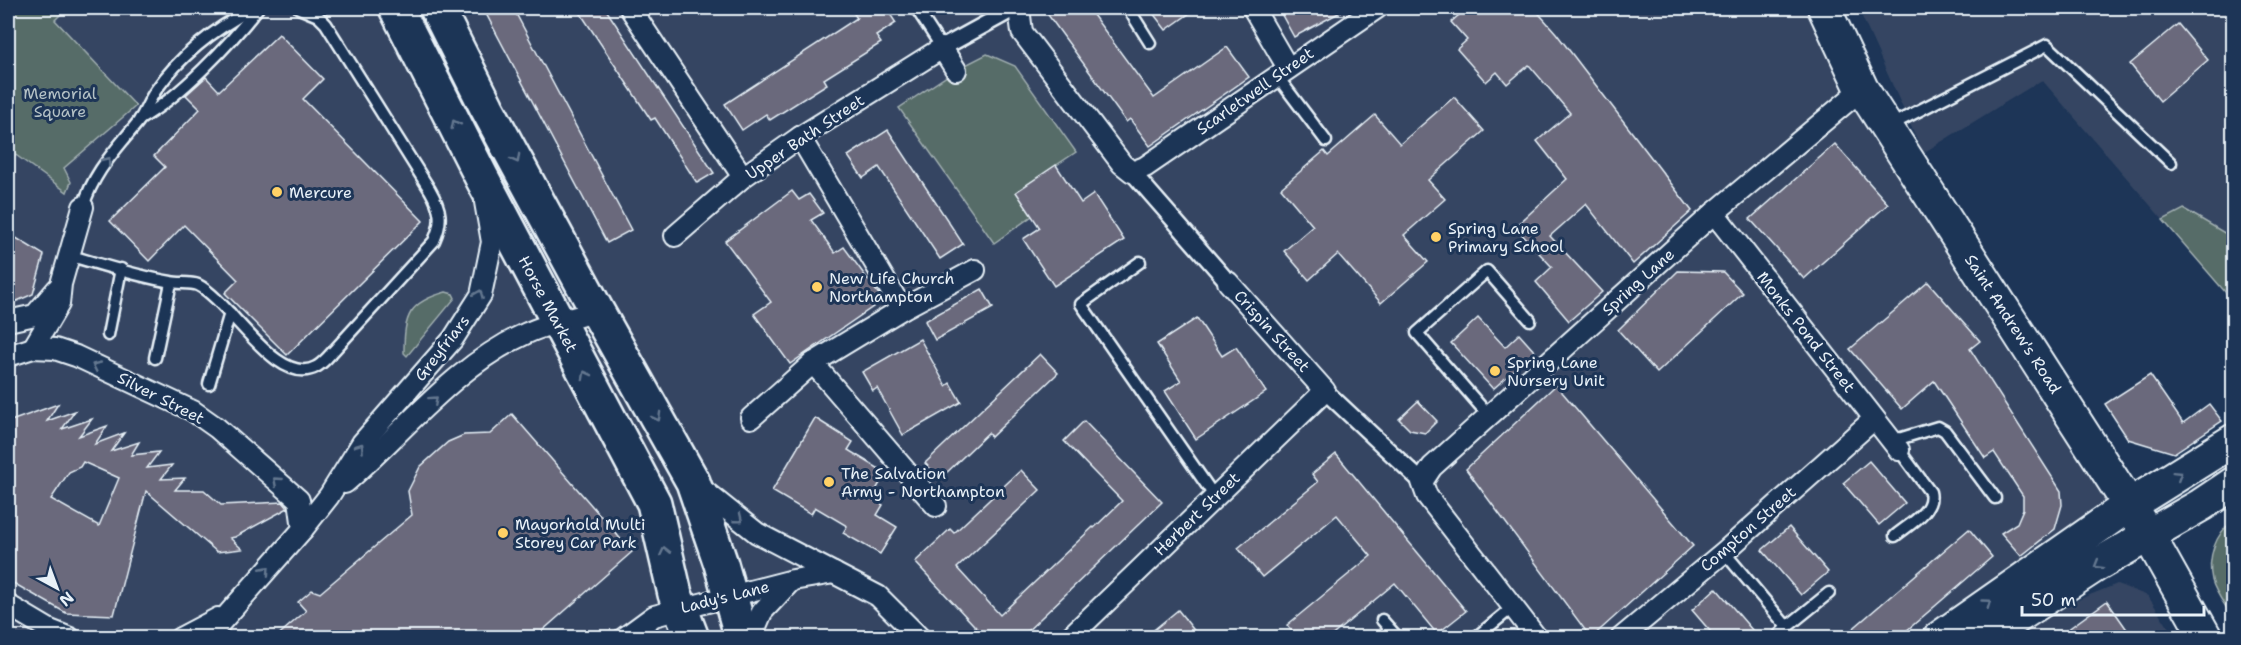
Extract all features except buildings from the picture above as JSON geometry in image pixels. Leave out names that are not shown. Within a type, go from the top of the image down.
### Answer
[{"type":"highway","name":"Horse Market","points":[[396,8],[481,176],[654,503],[675,594],[686,623]]},
{"type":"highway","points":[[437,8],[597,311],[693,482],[742,638]]},
{"type":"main road","name":"Saint Andrew's Road","points":[[1824,8],[1862,89],[2149,536],[2206,638]]},
{"type":"main road","points":[[1939,638],[2128,506],[2234,440]]},
{"type":"main road","points":[[1985,638],[2095,566],[2149,536],[2234,483]]},
{"type":"street","points":[[630,8],[743,177]]},
{"type":"street","points":[[1017,8],[1022,32],[1122,164],[1132,172]]},
{"type":"street","name":"Upper Bath Street","points":[[675,236],[743,177],[800,137],[942,48],[1017,8]]},
{"type":"street","points":[[1253,8],[1282,72]]},
{"type":"street","name":"Scarletwell Street","points":[[1132,172],[1145,167],[1377,8]]},
{"type":"street","points":[[942,48],[956,70]]},
{"type":"street","name":"Spring Lane","points":[[1422,482],[1432,467],[1714,213],[1862,89]]},
{"type":"street","points":[[800,137],[902,309]]},
{"type":"street","name":"Crispin Street","points":[[1132,172],[1325,391],[1422,482]]},
{"type":"street","name":"Greyfriars","points":[[207,638],[229,610],[303,529],[329,496],[362,443],[453,339],[481,295],[492,242],[481,176]]},
{"type":"street","points":[[33,348],[59,304],[68,255],[83,207]]},
{"type":"street","name":"Monks Pond Street","points":[[1714,213],[1895,445]]},
{"type":"street","points":[[751,418],[813,363],[902,309],[975,270]]},
{"type":"street","points":[[8,321],[35,315],[61,285]]},
{"type":"street","name":"Greyfriars","points":[[329,496],[380,453],[470,368],[498,348],[528,332],[597,311]]},
{"type":"street","points":[[8,341],[10,346],[8,355]]},
{"type":"street","name":"Silver Street","points":[[8,355],[33,348],[55,349],[76,356],[193,411],[217,428],[299,500],[303,529]]},
{"type":"street","points":[[813,363],[936,506]]},
{"type":"street","name":"Herbert Street","points":[[1069,638],[1325,391]]},
{"type":"street","name":"Compton Street","points":[[1621,638],[1724,552],[1874,419]]},
{"type":"street","points":[[693,482],[756,533],[878,596],[920,638]]},
{"type":"street","points":[[1422,482],[1427,496],[1537,638]]},
{"type":"street","name":"Lady's Lane","points":[[624,638],[654,616],[686,623],[730,596],[793,580],[834,573]]},
{"type":"street","points":[[751,638],[762,612],[793,580]]},
{"type":"street","points":[[8,605],[55,634],[70,638]]},
{"type":"street","points":[[180,638],[229,610]]},
{"type":"lane","points":[[140,119],[159,109],[177,94],[245,24],[256,8]]},
{"type":"lane","points":[[83,207],[89,186],[140,119],[155,91],[198,44],[237,16],[256,8]]},
{"type":"lane","points":[[68,255],[171,283],[197,285],[230,313],[268,353],[286,367],[303,370],[316,368],[327,358],[435,241],[442,216],[437,201],[326,24],[318,16],[299,8]]},
{"type":"lane","points":[[916,8],[942,48]]},
{"type":"lane","points":[[1128,8],[1150,43]]},
{"type":"lane","points":[[1886,127],[2047,45],[2171,163]]},
{"type":"lane","points":[[1282,72],[1326,141]]},
{"type":"lane","points":[[1140,262],[1081,304],[1215,497]]},
{"type":"lane","points":[[108,335],[121,269]]},
{"type":"lane","points":[[1489,416],[1417,333],[1487,271],[1530,320]]},
{"type":"lane","points":[[155,358],[171,283]]},
{"type":"lane","points":[[210,384],[230,313]]},
{"type":"lane","points":[[1895,536],[1929,508],[1932,500],[1930,492],[1895,445],[1938,427],[1945,431],[1995,498]]},
{"type":"lane","points":[[1724,552],[1788,627]]},
{"type":"lane","points":[[1776,638],[1829,593]]},
{"type":"lane","points":[[1475,638],[1513,607]]},
{"type":"lane","points":[[1382,620],[1398,638]]},
{"type":"shaded area","points":[[8,8],[1824,8],[2128,506],[1941,637],[8,637]]},
{"type":"shaded area","points":[[1858,8],[2232,8],[2234,10],[2233,238],[2184,209],[2163,220],[2042,80],[1923,153]]},
{"type":"shaded area","points":[[2117,584],[2148,596],[2175,637],[2019,638],[2037,623],[2082,598]]},
{"type":"green space","name":"Memorial Square","points":[[8,8],[67,8],[55,20],[136,106],[64,168],[71,182],[67,192],[13,153],[8,161]]},
{"type":"green space","points":[[987,54],[1015,66],[1076,152],[1016,192],[1032,216],[994,243],[899,108],[956,70]]},
{"type":"green space","points":[[2184,209],[2233,238],[2233,301],[2163,220]]},
{"type":"green space","points":[[446,292],[453,294],[455,298],[407,356],[404,353],[405,329],[411,312],[424,300]]},
{"type":"green space","points":[[2233,521],[2233,618],[2218,595],[2212,580],[2211,563],[2217,540]]},
{"type":"place","name":"Mercure","points":[[277,192]]},
{"type":"place","name":"Spring Lane Primary School","points":[[1436,237]]},
{"type":"place","name":"New Life Church Northampton","points":[[817,287]]},
{"type":"place","name":"Spring Lane Nursery Unit","points":[[1495,371]]},
{"type":"place","name":"The Salvation Army - Northampton","points":[[829,482]]},
{"type":"place","name":"Mayorhold Multi Storey Car Park","points":[[503,533]]}]
